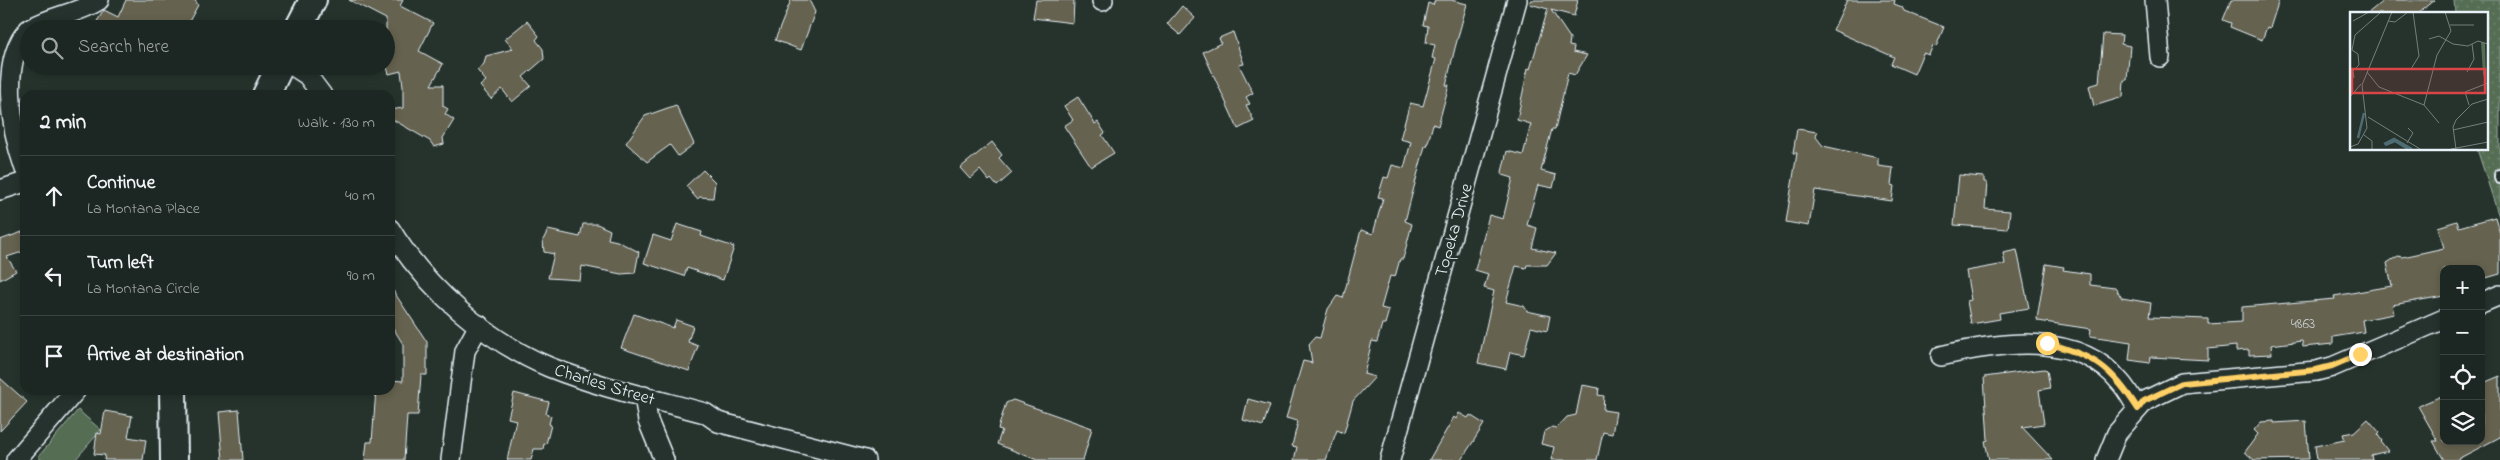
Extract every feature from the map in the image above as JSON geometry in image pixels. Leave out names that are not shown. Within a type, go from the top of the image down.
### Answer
[{"type":"main road","points":[[303,20],[313,0]]},
{"type":"main road","points":[[268,90],[276,75]]},
{"type":"main road","points":[[173,395],[174,460]]},
{"type":"street","points":[[48,20],[91,5],[99,0]]},
{"type":"street","name":"Topeka Drive","points":[[1390,460],[1517,0]]},
{"type":"street","points":[[2155,0],[2160,57]]},
{"type":"street","points":[[20,37],[9,46],[1,71],[2,102],[20,154]]},
{"type":"street","points":[[307,75],[318,90]]},
{"type":"street","points":[[0,190],[20,184]]},
{"type":"street","name":"Charles Street","points":[[395,236],[424,275],[450,302],[507,346],[548,366],[705,413],[718,422],[865,460]]},
{"type":"street","points":[[2485,301],[2500,295]]},
{"type":"street","points":[[2106,460],[2117,433],[2144,401],[2182,383],[2316,370],[2332,366],[2440,321]]},
{"type":"street","points":[[451,460],[466,351],[479,325]]},
{"type":"street","points":[[1942,356],[2030,343],[2047,343],[2068,349],[2106,368],[2122,383],[2138,409]]},
{"type":"street","points":[[16,460],[72,395]]},
{"type":"street","points":[[644,396],[648,422],[664,460]]},
{"type":"green space","points":[[2454,0],[2500,0],[2500,220],[2477,150],[2488,150],[2488,12],[2455,12]]},
{"type":"green space","points":[[78,410],[101,430],[75,460],[42,460],[38,457]]},
{"type":"building","points":[[126,0],[195,0],[198,5],[190,20],[98,20],[104,10],[118,17]]},
{"type":"building","points":[[349,0],[403,0],[400,6],[433,23],[419,51],[443,64],[431,85],[443,85],[443,106],[448,109],[445,114],[454,120],[443,138],[444,144],[434,147],[430,141],[395,121],[395,109],[403,108],[403,87],[401,71],[395,72],[395,20],[386,19]]},
{"type":"building","points":[[791,0],[809,0],[815,12],[801,50],[775,40]]},
{"type":"building","points":[[1036,0],[1074,0],[1073,23],[1033,18]]},
{"type":"building","points":[[1435,0],[1451,0],[1467,4],[1446,85],[1449,85],[1438,126],[1433,124],[1427,146],[1425,146],[1405,221],[1412,224],[1403,259],[1400,259],[1395,277],[1390,276],[1381,308],[1389,310],[1385,324],[1382,324],[1377,342],[1372,341],[1364,374],[1375,377],[1353,401],[1344,433],[1337,430],[1326,460],[1294,460],[1297,447],[1292,446],[1298,421],[1286,418],[1303,361],[1312,363],[1309,344],[1315,337],[1320,338],[1328,309],[1337,296],[1343,298],[1361,230],[1373,234],[1383,198],[1378,197],[1384,177],[1388,178],[1392,165],[1404,168],[1411,142],[1400,139],[1410,103],[1423,106],[1436,59],[1432,58],[1435,45],[1426,43],[1428,26],[1423,25],[1428,3],[1433,5]]},
{"type":"building","points":[[1531,0],[1578,0],[1574,16],[1551,10],[1570,38],[1569,46],[1574,47],[1573,52],[1587,55],[1575,75],[1568,73],[1555,129],[1552,129],[1541,171],[1556,175],[1553,188],[1538,185],[1527,225],[1537,228],[1532,248],[1556,253],[1547,265],[1527,265],[1526,268],[1516,266],[1506,302],[1524,306],[1527,311],[1550,316],[1547,331],[1531,327],[1524,355],[1510,352],[1506,369],[1478,363],[1494,291],[1484,288],[1488,274],[1475,270],[1489,215],[1503,219],[1513,178],[1503,175],[1502,172],[1507,151],[1523,155],[1531,124],[1517,120],[1528,68],[1530,69],[1548,9],[1530,4]]},
{"type":"building","points":[[1847,0],[1895,0],[1894,4],[1902,7],[1904,11],[1944,27],[1936,47],[1933,45],[1929,55],[1923,53],[1914,74],[1891,64],[1894,57],[1833,30]]},
{"type":"building","points":[[2231,0],[2279,0],[2270,28],[2267,27],[2262,40],[2230,27],[2231,23],[2223,20]]},
{"type":"building","points":[[2384,0],[2435,0],[2420,12],[2369,12]]},
{"type":"building","points":[[1182,6],[1195,18],[1180,35],[1167,24]]},
{"type":"building","points":[[527,21],[539,36],[536,40],[543,49],[544,59],[523,77],[531,86],[512,102],[502,89],[491,99],[480,86],[486,81],[477,70],[484,64],[486,56],[513,49],[505,39]]},
{"type":"building","points":[[1233,32],[1244,64],[1239,65],[1253,93],[1246,97],[1250,104],[1246,105],[1254,121],[1238,129],[1203,52],[1221,43],[1219,38]]},
{"type":"building","points":[[2103,34],[2122,35],[2121,44],[2130,46],[2127,80],[2124,80],[2123,97],[2094,106],[2089,86],[2099,83]]},
{"type":"building","points":[[1078,97],[1095,124],[1098,122],[1105,133],[1102,135],[1114,153],[1091,167],[1064,126],[1073,120],[1064,106]]},
{"type":"building","points":[[676,105],[694,144],[678,156],[670,145],[647,162],[626,143],[645,116]]},
{"type":"building","points":[[1797,129],[1817,132],[1816,137],[1823,146],[1878,158],[1878,166],[1893,168],[1891,185],[1894,186],[1892,201],[1815,190],[1809,226],[1786,222],[1797,153],[1793,153]]},
{"type":"building","points":[[992,142],[1002,155],[999,158],[1012,173],[997,186],[991,179],[989,181],[980,170],[970,179],[960,168]]},
{"type":"building","points":[[703,170],[715,182],[713,198],[700,197],[697,199],[686,186]]},
{"type":"building","points":[[1959,175],[1984,177],[1984,182],[1987,182],[1985,209],[2010,211],[2008,229],[1954,225]]},
{"type":"building","points":[[2495,217],[2500,234],[2500,274],[2486,278],[2485,265],[2440,265],[2440,297],[2392,305],[2394,314],[2362,320],[2364,332],[2333,337],[2333,344],[2303,347],[2302,341],[2271,345],[2272,354],[2249,355],[2249,350],[2236,351],[2236,346],[2208,349],[2208,360],[2151,357],[2150,363],[2129,360],[2131,342],[2090,336],[2091,329],[2038,321],[2037,319],[2046,264],[2064,267],[2063,270],[2090,274],[2090,285],[2115,288],[2122,298],[2151,303],[2149,317],[2208,319],[2208,324],[2242,322],[2242,307],[2335,299],[2334,296],[2392,286],[2387,263],[2398,256],[2403,257],[2444,248],[2438,227],[2457,221],[2459,227]]},
{"type":"building","points":[[583,224],[597,224],[610,230],[608,239],[617,241],[639,252],[635,273],[621,274],[582,266],[580,280],[548,278],[554,254],[544,252],[543,240],[548,230],[580,237]]},
{"type":"building","points":[[677,224],[702,232],[701,236],[734,247],[723,280],[687,268],[684,276],[644,263],[653,235],[671,241]]},
{"type":"building","points":[[20,233],[20,253],[7,257],[16,271],[0,280],[0,240]]},
{"type":"building","points":[[2017,250],[2029,308],[1999,313],[2000,319],[1971,324],[1967,301],[1971,300],[1966,271],[2005,264],[2003,253]]},
{"type":"building","points":[[395,294],[427,342],[427,375],[421,375],[418,415],[407,415],[404,460],[365,460],[367,442],[372,442],[376,395],[395,395],[395,380],[403,381],[403,344],[395,331]]},
{"type":"building","points":[[634,314],[673,328],[676,320],[693,326],[688,342],[698,346],[689,371],[621,348]]},
{"type":"building","points":[[2047,370],[2050,388],[2039,390],[2044,424],[2022,427],[2053,460],[1989,460],[1985,441],[1988,440],[1984,377]]},
{"type":"building","points":[[2500,376],[2500,437],[2485,445],[2485,400],[2485,382]]},
{"type":"building","points":[[0,378],[27,402],[0,431]]},
{"type":"building","points":[[1582,385],[1599,388],[1598,395],[1604,396],[1603,410],[1616,412],[1612,434],[1603,432],[1597,460],[1551,460],[1554,447],[1541,444],[1544,432],[1552,427],[1557,428],[1567,417],[1576,415]]},
{"type":"building","points":[[514,393],[549,402],[546,414],[551,416],[549,424],[551,425],[546,444],[544,444],[543,449],[534,449],[531,460],[507,460],[516,420],[508,418]]},
{"type":"building","points":[[2440,397],[2440,445],[2485,445],[2456,460],[2444,460],[2433,441],[2438,441],[2418,406]]},
{"type":"building","points":[[1248,399],[1270,405],[1263,426],[1243,420]]},
{"type":"building","points":[[1013,400],[1092,428],[1083,460],[1037,460],[997,444],[1002,430],[998,429],[1006,403]]},
{"type":"building","points":[[239,410],[243,460],[223,460],[219,412]]},
{"type":"building","points":[[105,411],[132,416],[128,437],[146,440],[143,460],[104,460],[105,455],[94,454],[97,433],[101,434]]},
{"type":"building","points":[[1459,413],[1468,418],[1470,415],[1484,424],[1473,442],[1461,460],[1429,460],[1454,417],[1456,419]]},
{"type":"building","points":[[2368,419],[2380,433],[2378,435],[2381,442],[2388,451],[2371,455],[2372,460],[2317,460],[2315,446],[2345,440],[2343,434],[2354,432]]},
{"type":"building","points":[[2274,421],[2274,423],[2306,421],[2309,459],[2254,460],[2245,452],[2258,434],[2254,430],[2261,422]]},
{"type":"route","points":[[2047,343],[2085,356],[2106,368],[2122,383],[2138,409],[2144,401],[2182,383],[2316,370],[2332,366],[2360,354]]}]
